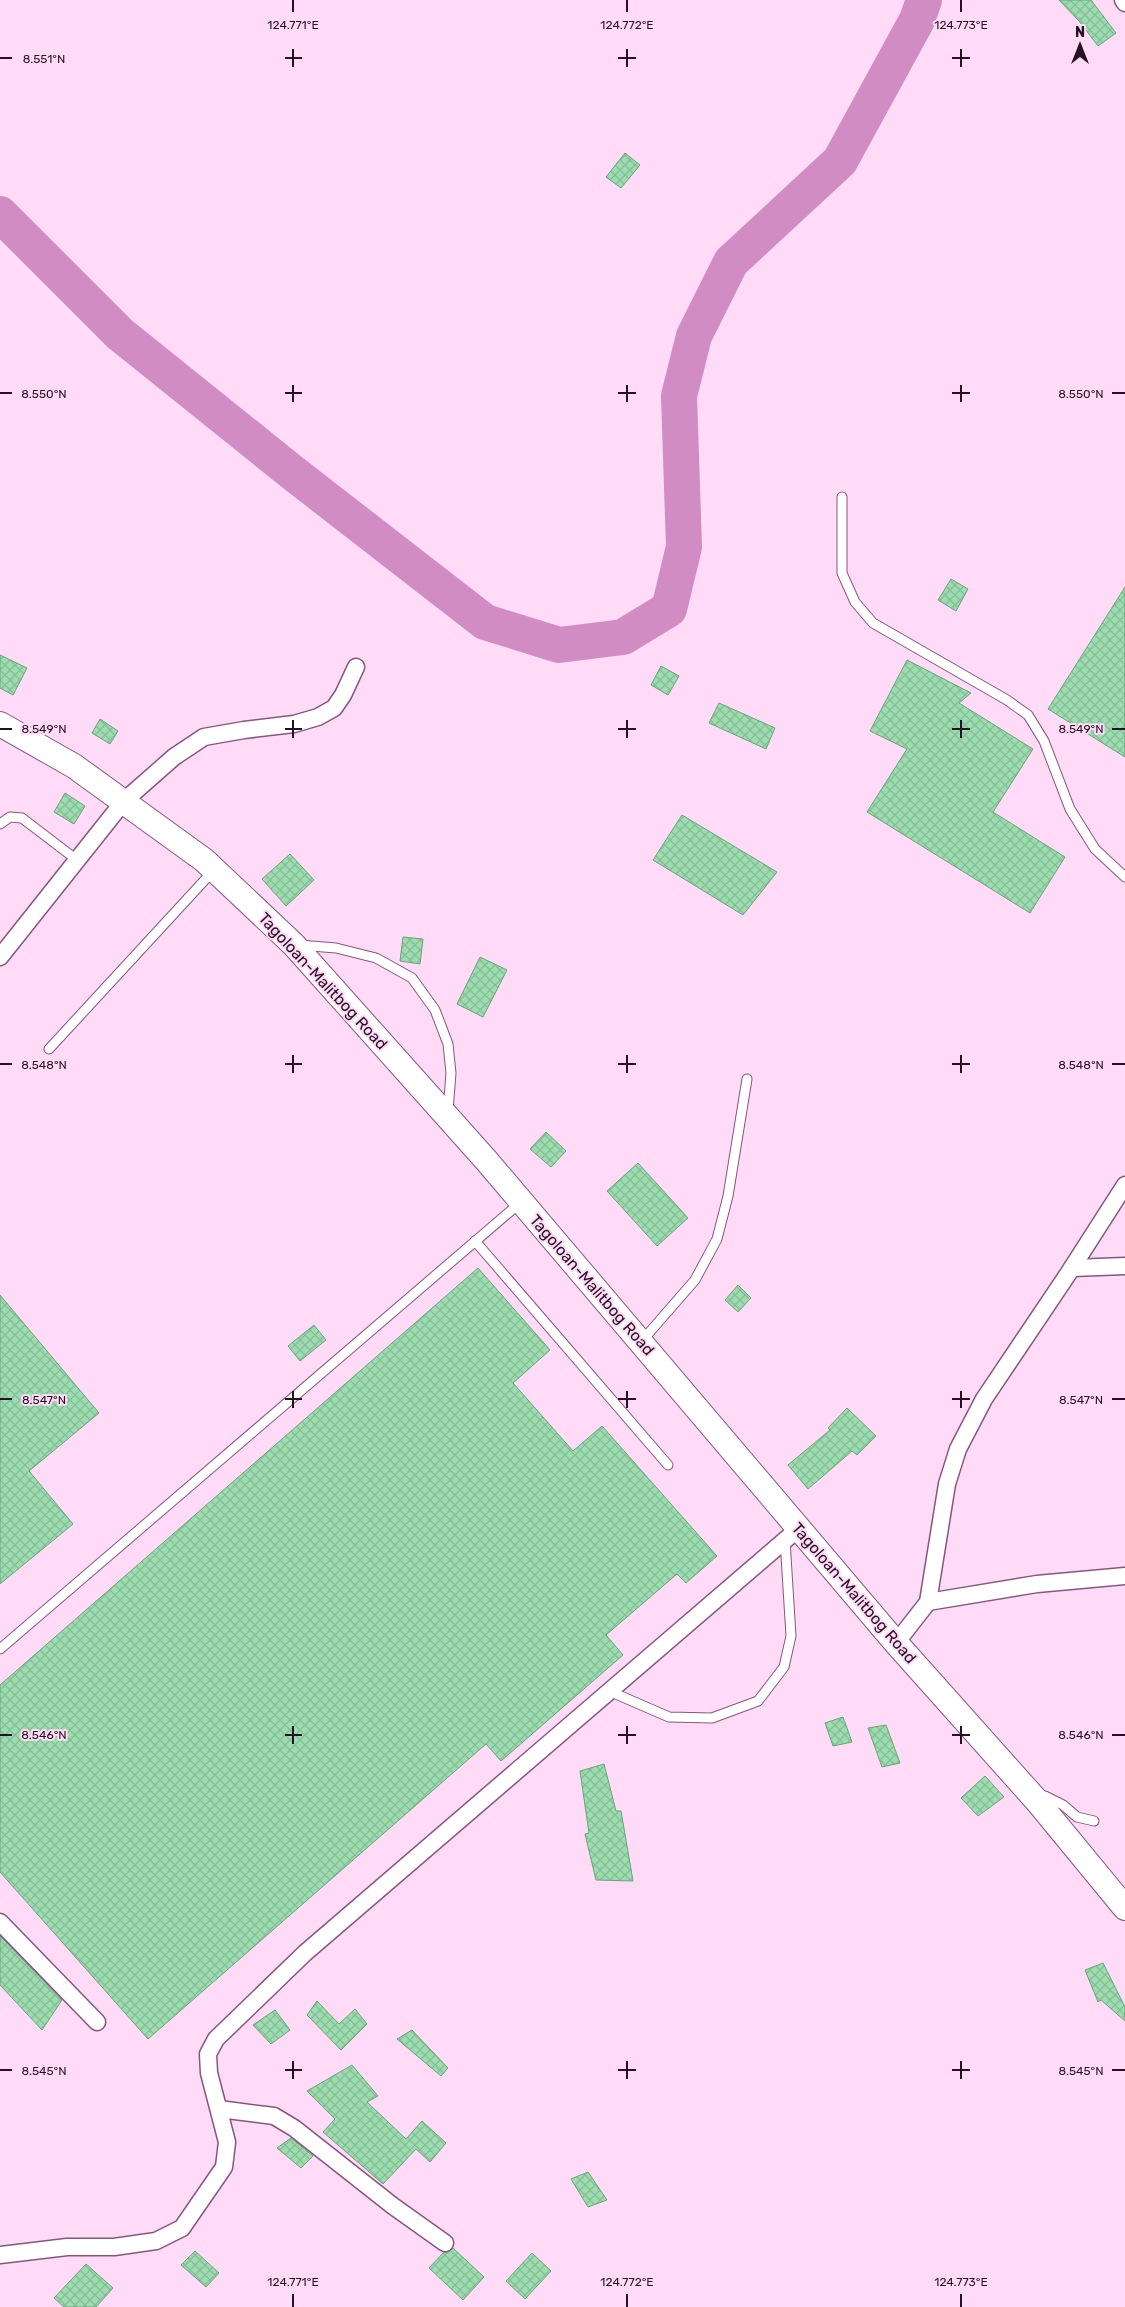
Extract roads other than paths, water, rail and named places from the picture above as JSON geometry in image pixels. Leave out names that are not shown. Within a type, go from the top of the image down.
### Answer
[{"type":"main road","name":"Tagoloan-Malitbog Road","points":[[0,724],[74,766],[124,801],[214,869],[294,945],[521,1202],[641,1342],[792,1534],[896,1643],[1037,1801],[1125,1908]]},
{"type":"street","points":[[0,957],[124,801],[174,757],[204,737],[294,724],[318,717],[334,708],[343,695],[356,667]]},
{"type":"street","points":[[896,1643],[928,1602],[947,1484],[958,1449],[984,1399],[1125,1185]]},
{"type":"street","points":[[1072,1268],[1125,1266]]},
{"type":"street","points":[[0,2254],[156,2241],[182,2228],[224,2167],[227,2142],[209,2073],[208,2054],[216,2039],[305,1954],[792,1534]]},
{"type":"street","points":[[928,1602],[1037,1584],[1125,1576]]},
{"type":"street","points":[[0,1922],[97,2022]]},
{"type":"street","points":[[219,2109],[274,2116],[294,2128],[393,2206],[445,2243]]},
{"type":"lane","points":[[842,497],[842,573],[855,602],[872,622],[1007,700],[1028,715],[1044,741],[1070,809],[1095,849],[1125,877]]},
{"type":"lane","points":[[0,824],[10,817],[22,818],[77,860]]},
{"type":"lane","points":[[49,1049],[214,869]]},
{"type":"lane","points":[[294,945],[336,948],[376,958],[412,978],[435,1010],[448,1044],[451,1072],[447,1118]]},
{"type":"lane","points":[[641,1342],[695,1280],[717,1238],[728,1196],[747,1079]]},
{"type":"lane","points":[[0,1649],[521,1202]]},
{"type":"lane","points":[[475,1240],[668,1465]]},
{"type":"lane","points":[[610,1691],[669,1717],[712,1718],[758,1701],[784,1667],[791,1636],[792,1534]]},
{"type":"lane","points":[[1037,1801],[1045,1796],[1064,1805],[1078,1817],[1094,1821]]},
{"type":"waterway","points":[[0,214],[120,334],[293,473],[485,622],[559,645],[623,637],[669,609],[684,547],[679,396],[694,336],[731,262],[840,161],[917,20],[924,0]]}]
